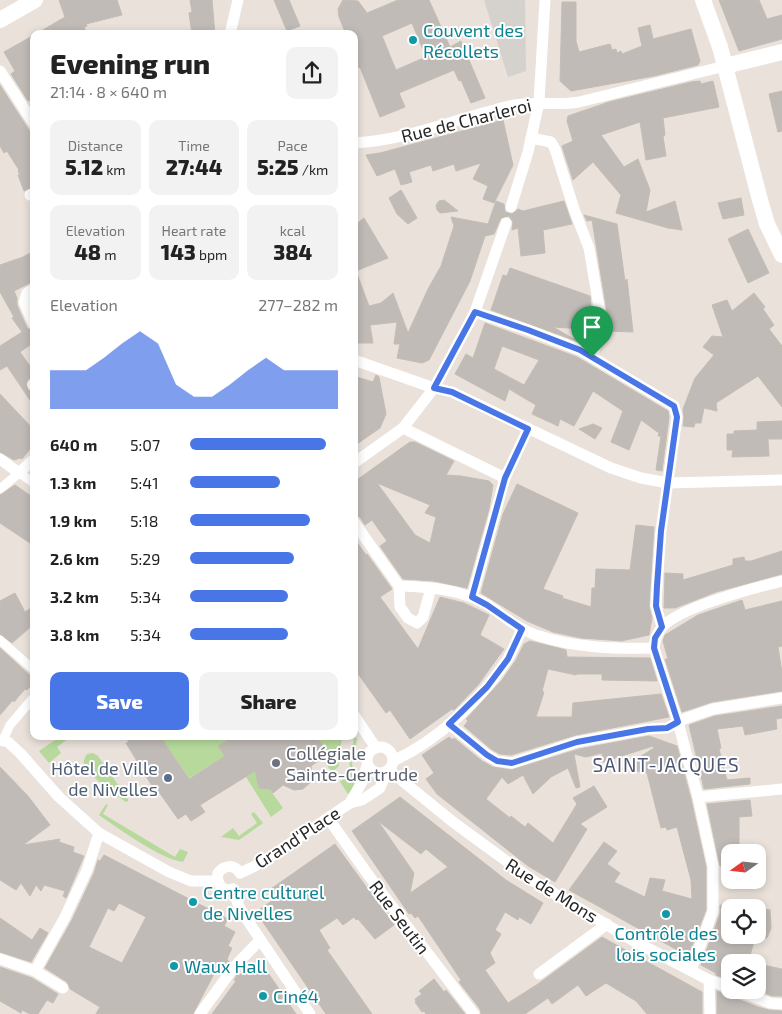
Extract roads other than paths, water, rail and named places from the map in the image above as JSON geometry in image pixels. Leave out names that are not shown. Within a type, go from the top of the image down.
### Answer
[{"type":"main road","points":[[0,20],[35,0]]},
{"type":"main road","points":[[703,0],[725,66],[767,224],[782,256]]},
{"type":"main road","points":[[725,66],[782,52]]},
{"type":"street","points":[[231,30],[238,0]]},
{"type":"street","points":[[511,207],[540,102],[545,0]]},
{"type":"street","name":"Rue de Charleroi","points":[[358,142],[400,136],[515,105],[540,102],[562,105],[579,102],[725,66]]},
{"type":"street","points":[[0,71],[30,118]]},
{"type":"street","points":[[531,138],[551,142],[555,149],[574,209],[589,248],[601,319],[597,343],[592,357]]},
{"type":"street","points":[[358,460],[403,428],[434,388],[475,312],[506,223]]},
{"type":"street","points":[[30,292],[24,302],[30,315]]},
{"type":"street","points":[[475,312],[580,350],[674,406],[677,417],[661,531],[657,586],[656,606],[662,627]]},
{"type":"street","points":[[358,361],[434,388],[452,392],[611,468],[642,478],[668,482],[782,480]]},
{"type":"street","points":[[403,428],[505,478]]},
{"type":"street","points":[[472,597],[505,478],[528,429]]},
{"type":"street","points":[[0,459],[30,480]]},
{"type":"street","points":[[0,489],[30,463]]},
{"type":"street","points":[[358,528],[399,586],[400,607],[408,618],[417,623],[423,617],[431,588]]},
{"type":"street","points":[[691,970],[713,911],[713,866],[698,797],[678,722],[654,648],[655,638],[662,627],[675,617],[750,589],[782,581]]},
{"type":"street","points":[[399,586],[439,588],[472,597],[536,636],[571,644],[608,649],[654,648]]},
{"type":"street","points":[[389,768],[390,752],[386,748],[376,748],[367,756],[367,765],[372,772],[381,774],[449,724],[487,687],[508,659],[522,629]]},
{"type":"street","points":[[0,640],[30,666]]},
{"type":"street","points":[[449,724],[487,755],[497,761],[512,763],[577,742],[648,729],[667,728],[678,722],[720,707],[782,698]]},
{"type":"street","points":[[30,702],[10,725],[2,740],[20,753],[59,797],[99,833],[169,872],[191,881],[218,881],[222,888],[230,890],[241,881],[240,873]]},
{"type":"street","points":[[358,722],[376,748]]},
{"type":"street","name":"Grand'Place","points":[[350,803],[362,782],[367,765]]},
{"type":"street","name":"Grand'Place","points":[[218,881],[218,873],[225,867],[234,867],[240,873],[260,863],[350,803],[362,800],[380,788],[389,768]]},
{"type":"street","name":"Rue de Mons","points":[[389,768],[452,822],[535,882],[607,924],[721,984]]},
{"type":"street","points":[[698,797],[782,789]]},
{"type":"street","name":"Rue Seutin","points":[[328,818],[369,876],[474,1014]]},
{"type":"street","points":[[35,971],[87,870],[99,833]]},
{"type":"street","points":[[233,889],[239,907],[310,1014]]},
{"type":"street","points":[[539,974],[607,924]]},
{"type":"street","points":[[200,1014],[234,967],[260,940]]},
{"type":"street","points":[[0,959],[35,971],[63,988]]},
{"type":"street","points":[[710,980],[710,1014]]},
{"type":"street","points":[[760,999],[770,1003],[782,1004]]},
{"type":"place","name":"Couvent des Récollets","points":[[413,40]]},
{"type":"place","name":"Collégiale Sainte-Gertrude","points":[[276,763]]},
{"type":"place","name":"Hôtel de Ville de Nivelles","points":[[168,778]]},
{"type":"place","name":"Centre culturel de Nivelles","points":[[193,902]]},
{"type":"place","name":"Contrôle des lois sociales","points":[[666,914]]},
{"type":"place","name":"Waux Hall","points":[[174,966]]},
{"type":"place","name":"Ciné4","points":[[263,996]]},
{"type":"district","name":"SAINT-JACQUES","points":[[666,764]]}]
